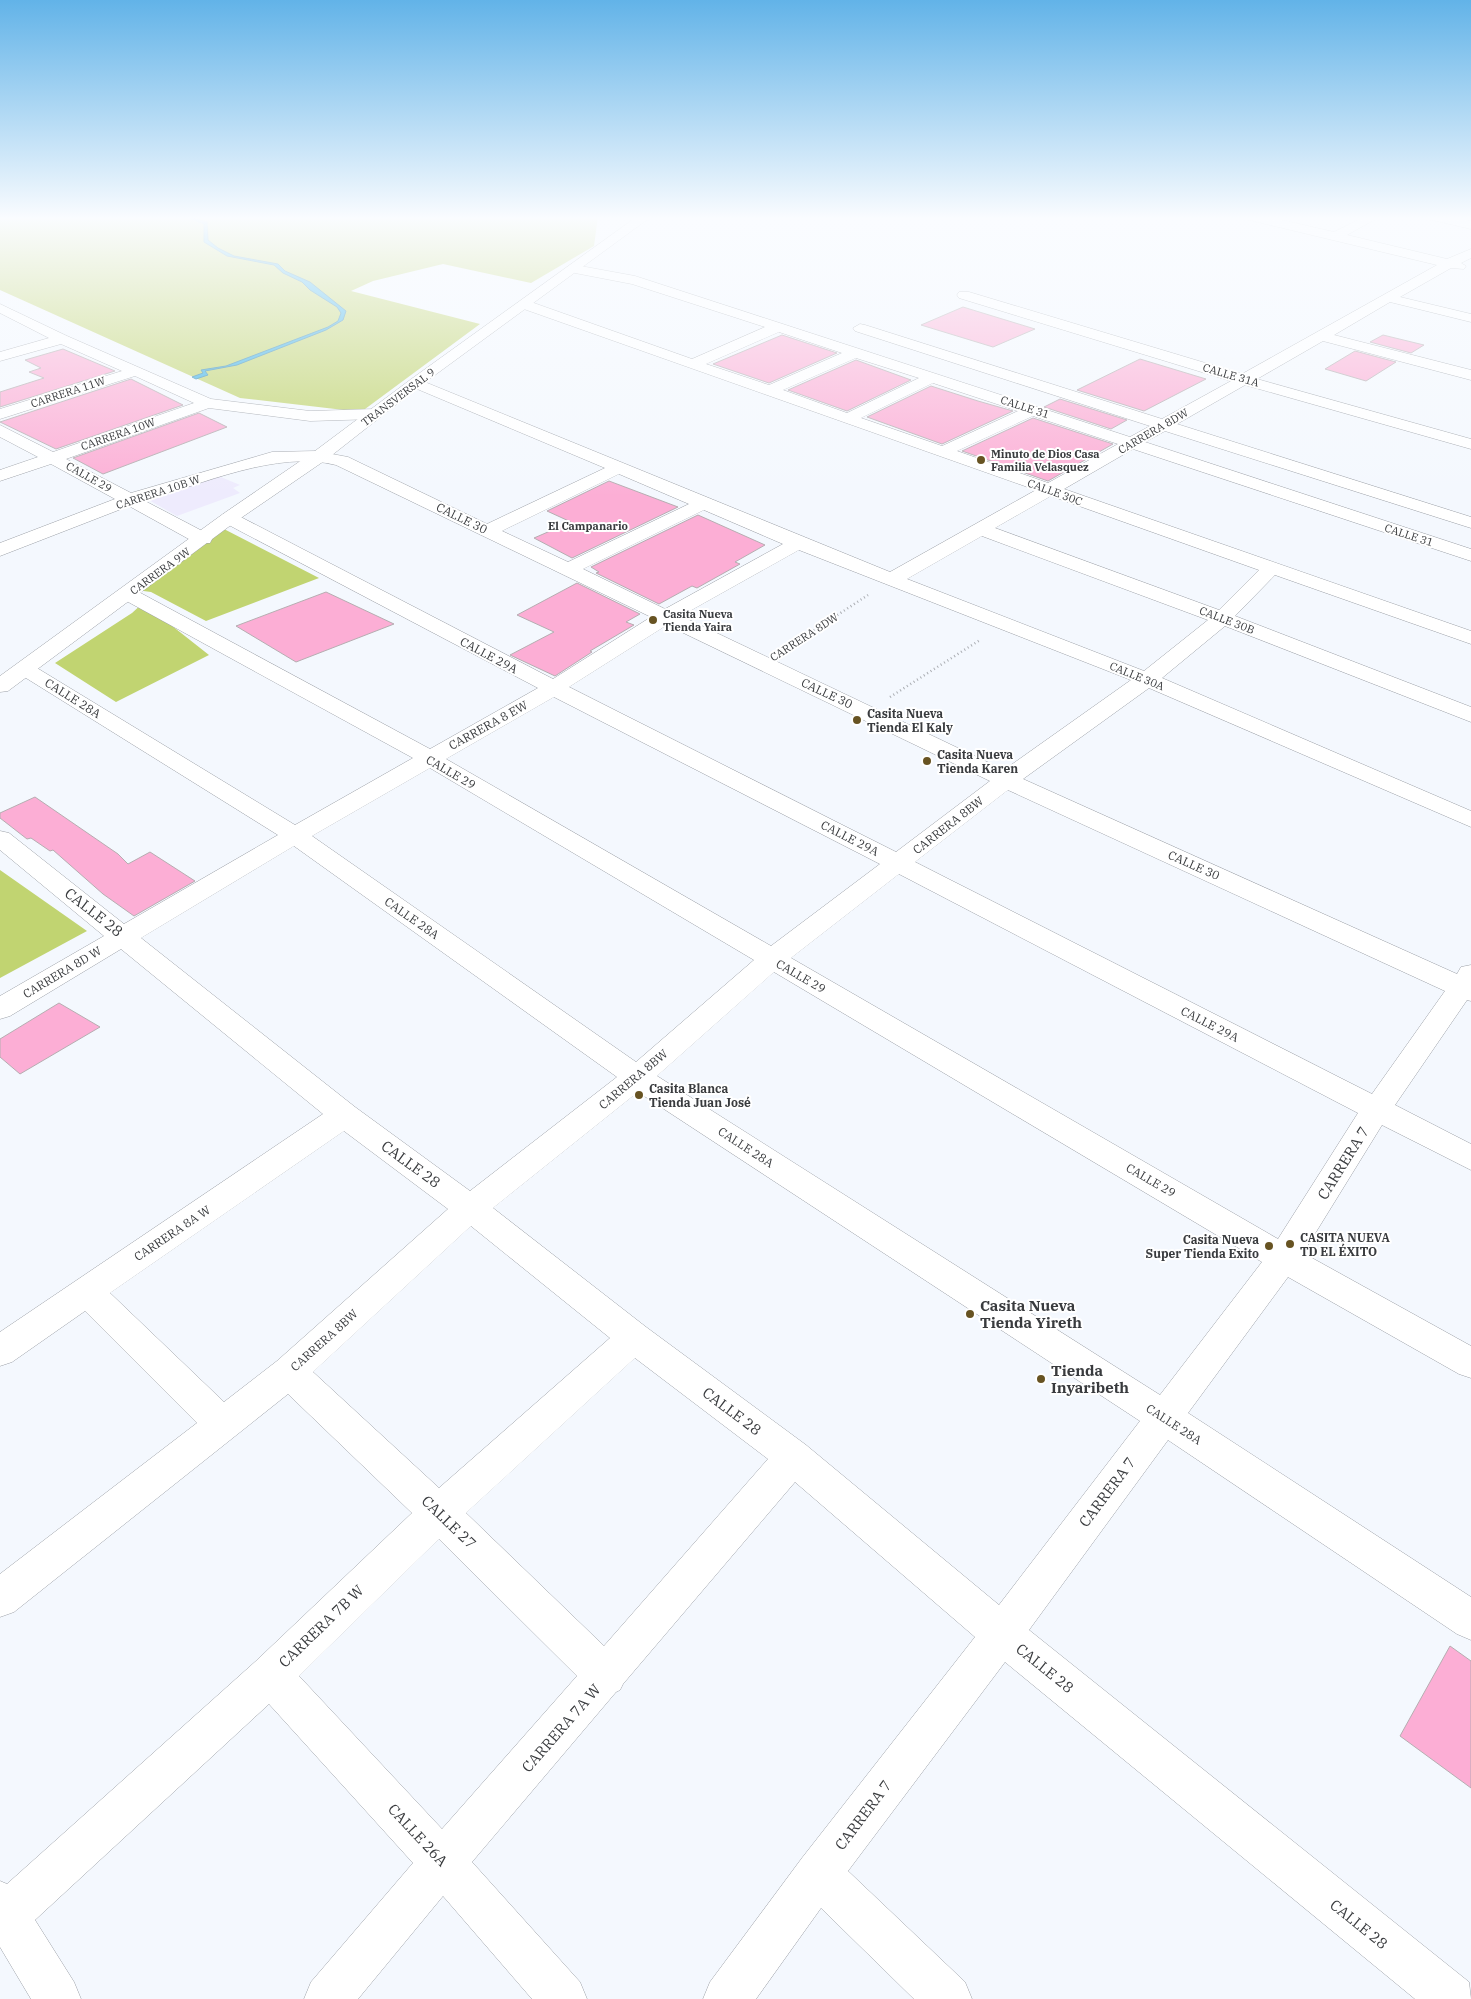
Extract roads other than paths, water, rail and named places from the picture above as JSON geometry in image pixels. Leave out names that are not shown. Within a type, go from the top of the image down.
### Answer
[{"type":"street","points":[[2,309],[208,404],[310,416],[375,414]]},
{"type":"street","name":"TRANSVERSAL 9","points":[[321,455],[415,384],[520,309]]},
{"type":"street","name":"CALLE 30C","points":[[538,309],[850,417],[1049,490],[1471,638]]},
{"type":"street","name":"CALLE 31","points":[[724,309],[1471,555]]},
{"type":"street","name":"CALLE 31A","points":[[1011,309],[1244,380],[1471,444]]},
{"type":"street","name":"CARRERA 8DW","points":[[892,579],[1369,309]]},
{"type":"street","points":[[1435,309],[1471,318]]},
{"type":"street","points":[[695,363],[778,327]]},
{"type":"street","points":[[860,328],[1471,523]]},
{"type":"street","points":[[1322,336],[1471,375]]},
{"type":"street","points":[[0,356],[62,338]]},
{"type":"street","points":[[771,390],[856,352]]},
{"type":"street","name":"CARRERA 11W","points":[[0,414],[136,370]]},
{"type":"street","points":[[850,417],[934,377]]},
{"type":"street","name":"CALLE 30A","points":[[415,384],[798,543],[1147,679],[1471,820]]},
{"type":"street","name":"CARRERA 10W","points":[[0,476],[208,404]]},
{"type":"street","points":[[944,451],[1034,410]]},
{"type":"street","name":"CALLE 29","points":[[0,430],[203,540]]},
{"type":"street","name":"CARRERA 10B W","points":[[0,550],[130,499],[272,457],[295,454],[321,455]]},
{"type":"street","name":"CARRERA 9W","points":[[0,686],[203,540],[229,518],[321,455]]},
{"type":"street","name":"CALLE 30","points":[[321,455],[369,472],[487,531],[1006,780],[1468,984]]},
{"type":"street","points":[[487,531],[620,468]]},
{"type":"street","points":[[569,569],[702,504]]},
{"type":"street","name":"CALLE 29A","points":[[229,518],[554,688],[1471,1158]]},
{"type":"street","name":"CALLE 30B","points":[[981,529],[1222,618],[1471,715]]},
{"type":"street","name":"CARRERA 8 EW","points":[[123,935],[554,688],[667,616],[798,543]]},
{"type":"street","name":"CARRERA 8BW","points":[[0,1598],[289,1372],[470,1208],[637,1077],[772,959],[1006,780],[1147,679],[1222,618],[1272,568]]},
{"type":"street","name":"CALLE 29","points":[[128,594],[429,758],[1283,1258],[1471,1363]]},
{"type":"street","name":"CALLE 28A","points":[[25,668],[295,835],[637,1077],[1164,1417],[1471,1620]]},
{"type":"street","name":"CALLE 28","points":[[0,838],[123,935],[344,1115],[470,1208],[634,1337],[793,1457],[1002,1634],[1452,1999]]},
{"type":"street","name":"CARRERA 8D W","points":[[0,1009],[123,935]]},
{"type":"street","name":"CARRERA 7","points":[[727,1999],[818,1874],[1002,1634],[1283,1258],[1376,1110],[1468,984]]},
{"type":"street","name":"CARRERA 8A W","points":[[0,1350],[344,1115]]},
{"type":"street","points":[[87,1292],[222,1424]]},
{"type":"street","name":"CARRERA 7B W","points":[[4,1909],[270,1675],[439,1513],[634,1337]]},
{"type":"street","name":"CALLE 27","points":[[289,1372],[439,1513],[606,1676]]},
{"type":"street","name":"CARRERA 7A W","points":[[328,1999],[443,1862],[606,1676],[793,1457]]},
{"type":"street","name":"CALLE 26A","points":[[270,1675],[443,1862],[562,1999]]},
{"type":"street","points":[[818,1874],[948,1999]]},
{"type":"street","points":[[4,1909],[57,1999]]},
{"type":"water","points":[[339,309],[346,311],[343,320],[326,330],[237,365],[205,371],[208,375],[196,379],[192,377],[203,373],[201,370],[226,366],[328,327],[338,321],[341,313]]},
{"type":"place","name":"Minuto de Dios Casa Familia Velasquez","points":[[981,460]]},
{"type":"place","name":"Casita Nueva Tienda Yaira","points":[[653,620]]},
{"type":"place","name":"Casita Nueva Tienda El Kaly","points":[[857,720]]},
{"type":"place","name":"Casita Nueva Tienda Karen","points":[[927,761]]},
{"type":"place","name":"Casita Blanca Tienda Juan José","points":[[639,1095]]},
{"type":"place","name":"CASITA NUEVA TD EL ÉXITO","points":[[1290,1244]]},
{"type":"place","name":"Casita Nueva Super Tienda Exito","points":[[1269,1246]]},
{"type":"place","name":"Casita Nueva Tienda Yireth","points":[[970,1314]]},
{"type":"place","name":"Tienda Inyaribeth","points":[[1041,1379]]},
{"type":"district","name":"El Campanario","points":[[588,526]]}]
